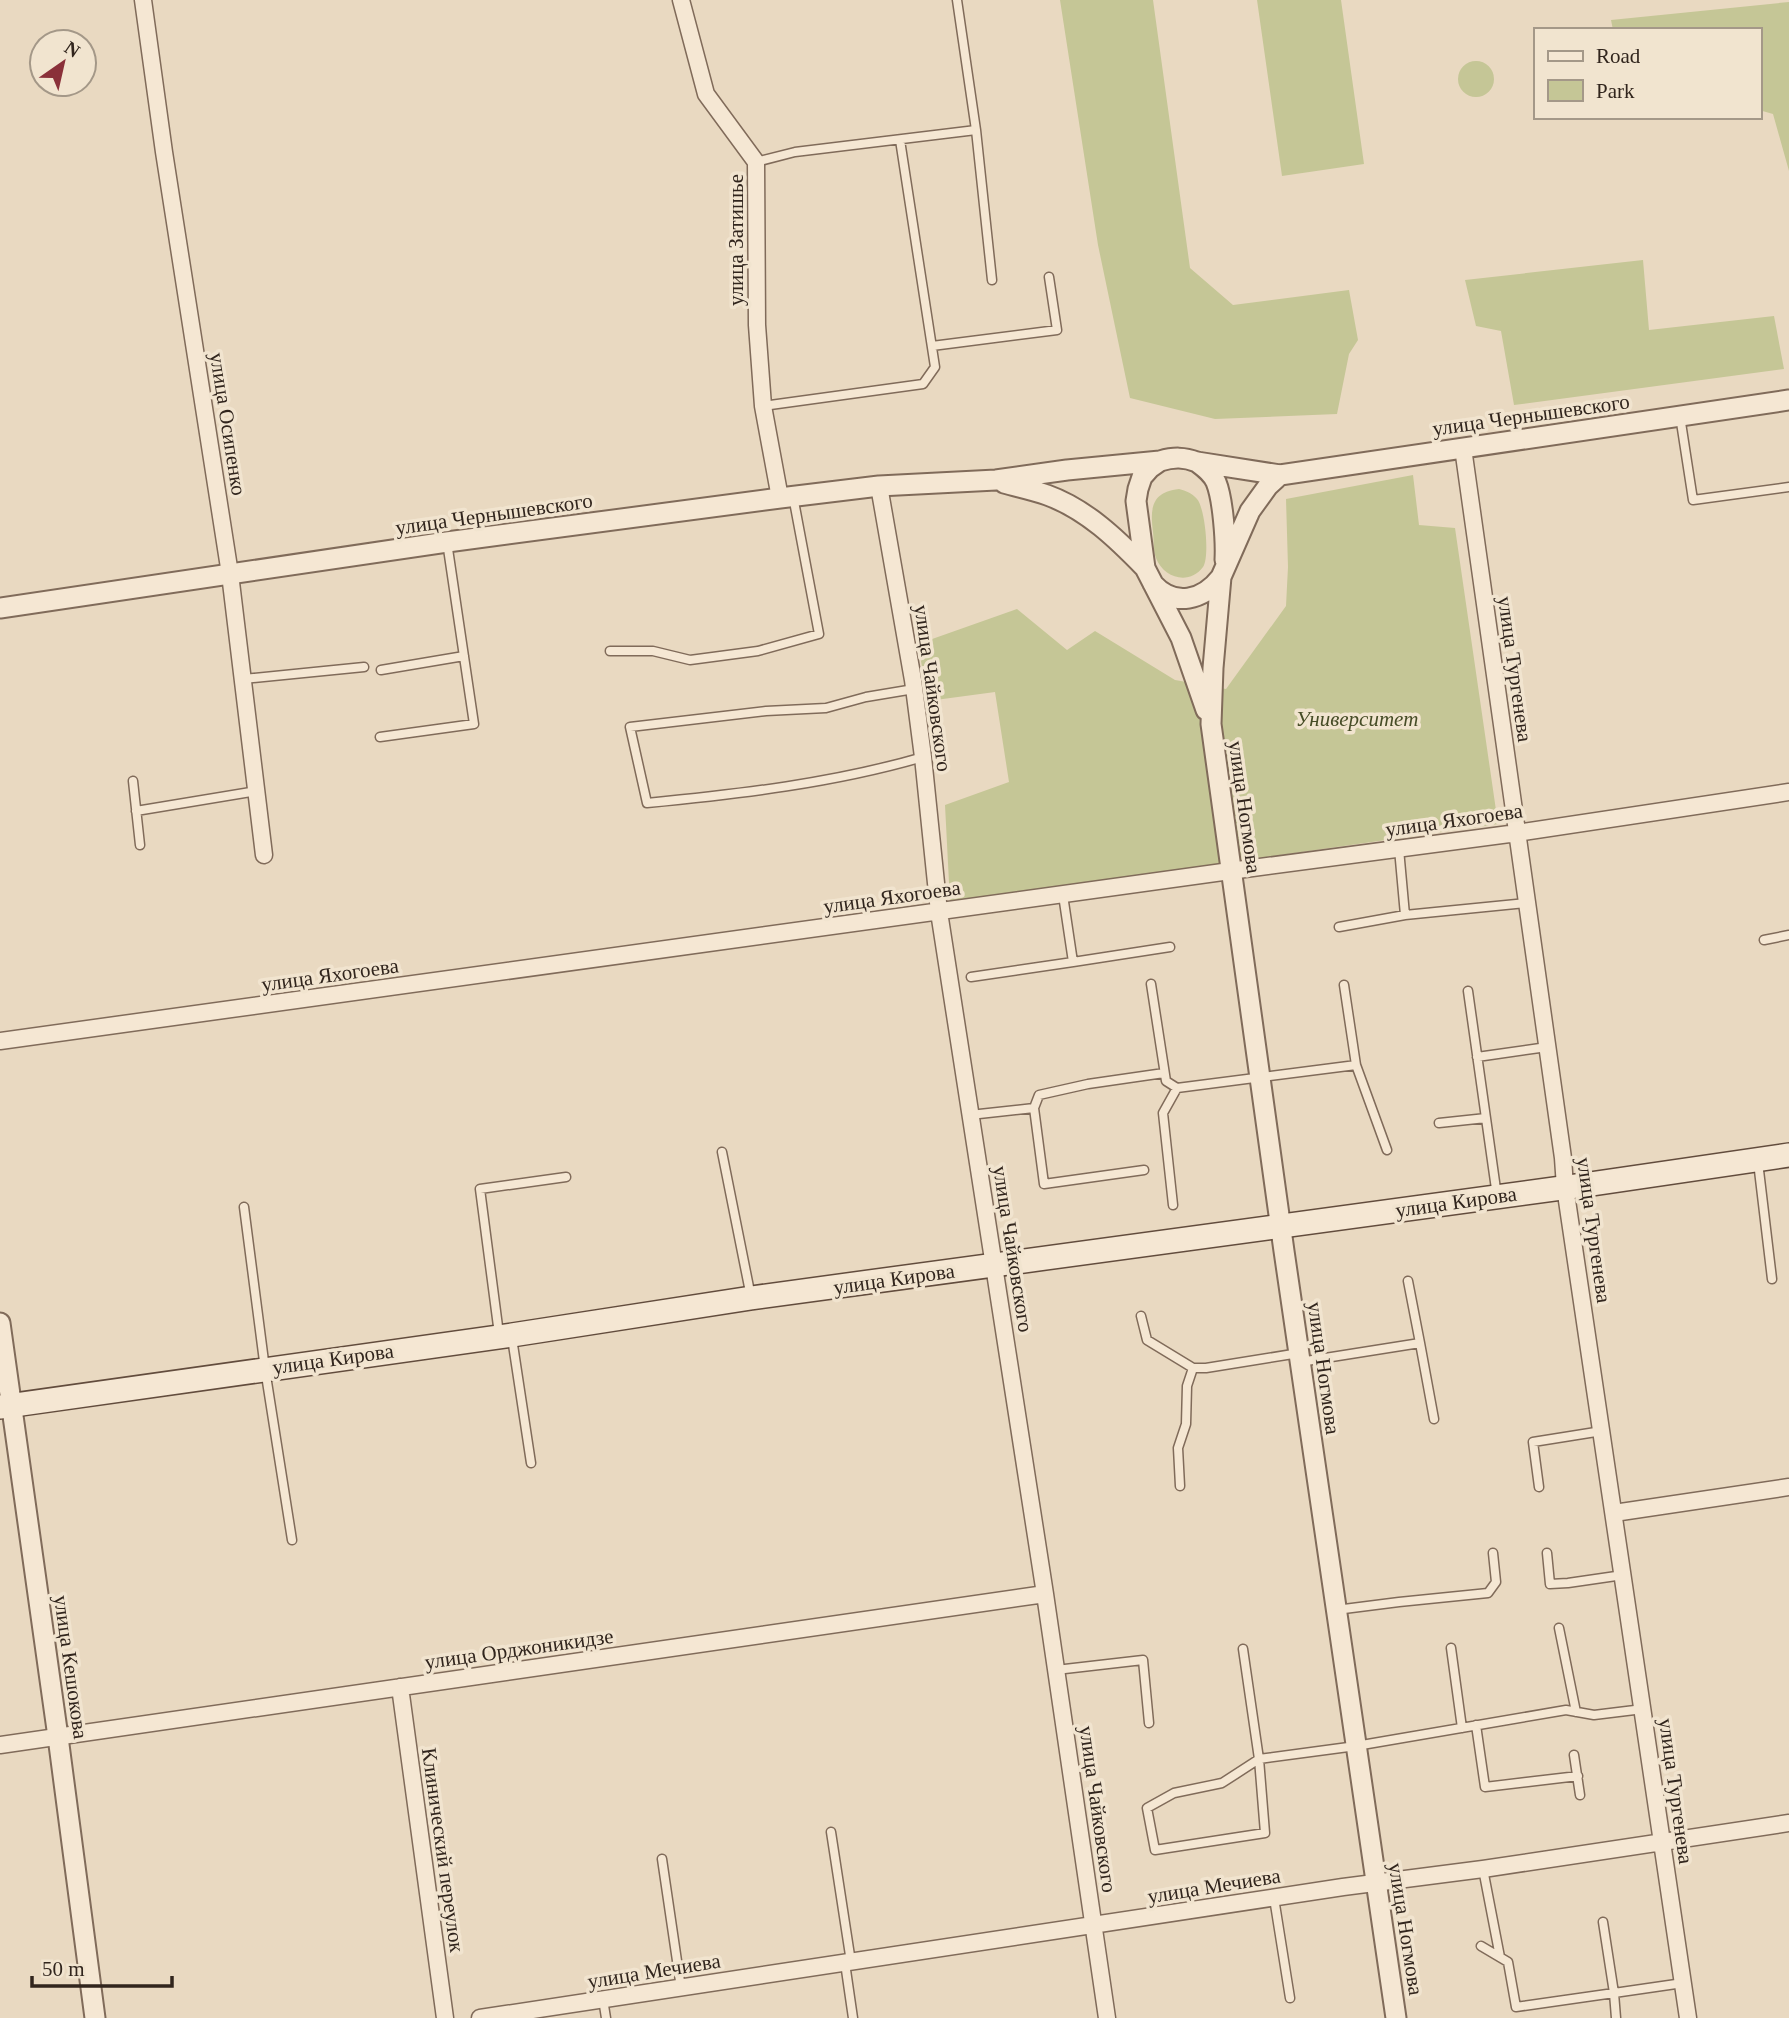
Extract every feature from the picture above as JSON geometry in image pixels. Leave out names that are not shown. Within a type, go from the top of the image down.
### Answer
[{"type":"main road","name":"улица Кирова","points":[[6,1406],[505,1336],[751,1298],[1789,1154]]},
{"type":"street","name":"улица Осипенко","points":[[143,0],[230,574],[264,855]]},
{"type":"street","name":"улица Затишье","points":[[681,0],[706,94],[756,162],[757,325],[763,406],[787,497]]},
{"type":"street","name":"улица Чернышевского","points":[[1197,462],[1280,475],[1789,400]]},
{"type":"street","name":"улица Тургенева","points":[[1463,448],[1565,1187],[1688,2018]]},
{"type":"street","points":[[996,480],[1172,458],[1185,458],[1208,470],[1219,494],[1223,571],[1213,668],[1211,724]]},
{"type":"street","points":[[1160,461],[1142,477],[1136,501],[1147,574],[1181,638],[1211,724]]},
{"type":"street","points":[[996,480],[1048,495],[1072,507],[1102,527],[1156,587],[1176,598],[1188,598],[1201,596],[1212,588],[1223,571],[1250,511],[1268,486],[1280,475]]},
{"type":"street","name":"улица Чернышевского","points":[[0,608],[447,542],[787,497],[879,486],[996,480]]},
{"type":"street","name":"улица Чайковского","points":[[879,486],[914,689],[939,912],[1045,1594],[1107,2018]]},
{"type":"street","name":"улица Ногмова","points":[[1211,724],[1299,1358],[1396,2018]]},
{"type":"street","name":"улица Яхогоева","points":[[0,1041],[1230,871],[1517,834],[1789,792]]},
{"type":"street","name":"улица Кешокова","points":[[0,1323],[6,1406],[58,1737],[95,2018]]},
{"type":"street","points":[[1614,1513],[1789,1487]]},
{"type":"street","name":"улица Орджоникидзе","points":[[0,1745],[1045,1594]]},
{"type":"street","name":"Клинический переулок","points":[[400,1687],[445,2018]]},
{"type":"street","name":"улица Мечиева","points":[[480,2018],[1789,1823]]},
{"type":"lane","points":[[957,0],[976,130],[992,280]]},
{"type":"lane","points":[[756,162],[794,152],[976,130]]},
{"type":"lane","points":[[763,406],[923,384],[935,367],[900,140]]},
{"type":"lane","points":[[932,346],[1058,330],[1049,277]]},
{"type":"lane","points":[[1680,416],[1693,500],[1789,486]]},
{"type":"lane","points":[[610,651],[653,651],[690,660],[758,651],[819,634],[787,497]]},
{"type":"lane","points":[[380,737],[474,724],[447,542]]},
{"type":"lane","points":[[381,670],[464,656]]},
{"type":"lane","points":[[243,679],[364,667]]},
{"type":"lane","points":[[914,689],[866,697],[826,708],[766,711],[630,727],[647,803],[751,793],[923,757]]},
{"type":"lane","points":[[132,781],[140,845]]},
{"type":"lane","points":[[136,811],[257,791]]},
{"type":"lane","points":[[1399,849],[1405,915]]},
{"type":"lane","points":[[1063,894],[1073,961]]},
{"type":"lane","points":[[1339,927],[1405,915],[1527,903]]},
{"type":"lane","points":[[1765,940],[1789,935]]},
{"type":"lane","points":[[971,977],[1170,947]]},
{"type":"lane","points":[[1150,984],[1166,1082],[1177,1087],[1356,1065]]},
{"type":"lane","points":[[1345,985],[1356,1065],[1387,1150]]},
{"type":"lane","points":[[1468,991],[1497,1196]]},
{"type":"lane","points":[[1477,1057],[1547,1047]]},
{"type":"lane","points":[[1144,1170],[1044,1184],[1034,1108],[1039,1095],[1088,1084],[1164,1073]]},
{"type":"lane","points":[[1173,1205],[1163,1114],[1177,1087]]},
{"type":"lane","points":[[970,1115],[1034,1108]]},
{"type":"lane","points":[[1439,1123],[1486,1118]]},
{"type":"lane","points":[[722,1152],[751,1298]]},
{"type":"lane","points":[[1758,1159],[1772,1279]]},
{"type":"lane","points":[[531,1463],[505,1336],[480,1189],[566,1177]]},
{"type":"lane","points":[[244,1207],[265,1369],[292,1540]]},
{"type":"lane","points":[[1408,1281],[1434,1419]]},
{"type":"lane","points":[[1142,1316],[1147,1340],[1193,1368],[1420,1343]]},
{"type":"lane","points":[[1180,1486],[1178,1448],[1186,1424],[1187,1387],[1193,1368]]},
{"type":"lane","points":[[1539,1487],[1534,1442],[1602,1431]]},
{"type":"lane","points":[[1336,1610],[1488,1593],[1496,1582],[1493,1553]]},
{"type":"lane","points":[[1547,1553],[1550,1584],[1623,1575]]},
{"type":"lane","points":[[1559,1628],[1576,1712]]},
{"type":"lane","points":[[1451,1648],[1462,1728]]},
{"type":"lane","points":[[1243,1649],[1259,1759],[1265,1833],[1155,1850],[1147,1808],[1174,1793],[1222,1783],[1259,1759],[1356,1746],[1566,1710],[1594,1715],[1643,1709]]},
{"type":"lane","points":[[1056,1670],[1143,1660],[1149,1723]]},
{"type":"lane","points":[[1476,1725],[1485,1787],[1578,1776]]},
{"type":"lane","points":[[1574,1755],[1580,1795]]},
{"type":"lane","points":[[831,1832],[853,2018]]},
{"type":"lane","points":[[662,1859],[681,1988]]},
{"type":"lane","points":[[1483,1870],[1500,1957]]},
{"type":"lane","points":[[1275,1898],[1290,1998]]},
{"type":"lane","points":[[1603,1922],[1616,2018]]},
{"type":"lane","points":[[1481,1946],[1508,1962],[1516,2007],[1683,1983]]},
{"type":"lane","points":[[603,1999],[606,2018]]},
{"type":"green space","points":[[1060,0],[1153,0],[1190,268],[1233,305],[1349,290],[1358,340],[1349,354],[1337,414],[1215,419],[1130,398],[1098,245]]},
{"type":"green space","points":[[1257,0],[1341,0],[1364,164],[1282,176]]},
{"type":"green space","points":[[1789,2],[1789,171],[1773,114],[1761,111],[1761,28],[1613,28],[1611,20]]},
{"type":"green space","points":[[1476,61],[1489,66],[1494,79],[1489,92],[1476,97],[1463,92],[1458,79],[1463,66]]},
{"type":"green space","points":[[1643,260],[1649,330],[1774,316],[1784,369],[1514,405],[1501,331],[1476,326],[1465,280]]},
{"type":"green space","name":"Университет","points":[[1413,475],[1419,525],[1455,528],[1498,824],[950,902],[945,805],[1009,782],[995,692],[928,701],[918,644],[1017,609],[1067,650],[1095,631],[1175,680],[1226,689],[1286,606],[1286,499]]},
{"type":"green space","points":[[1179,489],[1189,492],[1197,499],[1206,533],[1203,567],[1198,573],[1185,578],[1171,575],[1160,565],[1154,552],[1152,524],[1154,503],[1163,494]]}]
